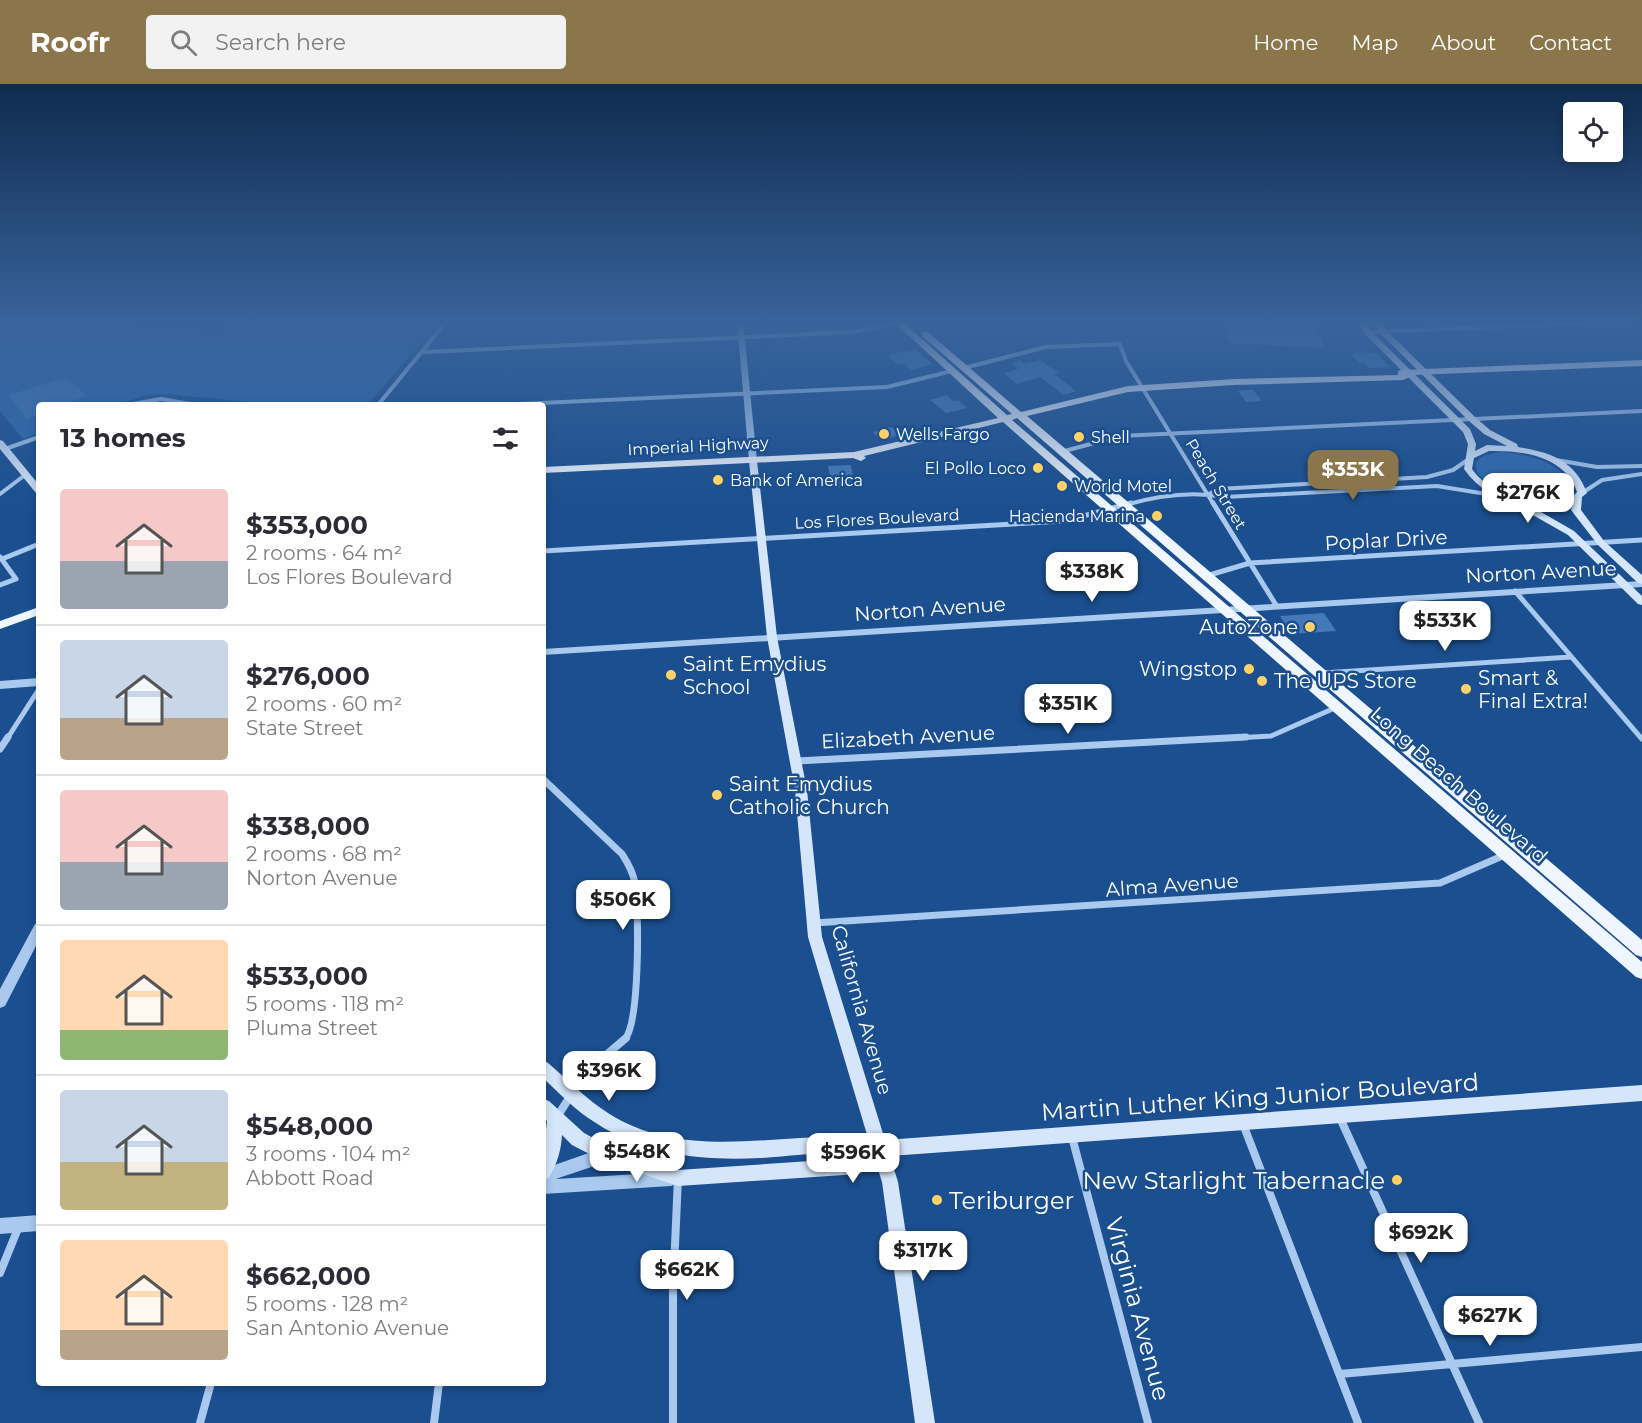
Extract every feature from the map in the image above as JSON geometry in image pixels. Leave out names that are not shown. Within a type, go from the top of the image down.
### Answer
[{"type":"main road","name":"Long Beach Boulevard","points":[[965,383],[1003,421],[1338,706],[1642,972]]},
{"type":"main road","name":"Long Beach Boulevard","points":[[981,383],[1524,846],[1642,950]]},
{"type":"main road","name":"Imperial Highway","points":[[546,470],[854,455],[859,458],[916,450],[999,426],[1003,421],[1018,416],[1108,393],[1142,387],[1207,383]]},
{"type":"main road","points":[[1419,383],[1469,435],[1472,444],[1466,470],[1473,479],[1501,497],[1529,505],[1560,507],[1581,496]]},
{"type":"main road","points":[[1436,383],[1486,432],[1547,458],[1574,475],[1581,484],[1581,496],[1576,510],[1601,543],[1642,583]]},
{"type":"main road","points":[[3,446],[36,488]]},
{"type":"main road","points":[[1467,458],[1476,451],[1493,448],[1529,452]]},
{"type":"main road","name":"California Avenue","points":[[753,461],[772,637],[797,761],[813,923],[821,960],[855,1075],[882,1148],[896,1209],[925,1423]]},
{"type":"main road","points":[[1513,501],[1556,522],[1582,543],[1642,602]]},
{"type":"main road","points":[[0,625],[36,611]]},
{"type":"main road","points":[[1267,646],[1278,649],[1309,674],[1322,673]]},
{"type":"main road","points":[[1338,706],[1346,705],[1375,728],[1391,732]]},
{"type":"main road","name":"Martin Luther King Junior Boulevard","points":[[546,1070],[601,1118],[630,1134],[680,1148],[717,1151],[856,1143],[882,1148],[1642,1093]]},
{"type":"main road","points":[[546,1110],[578,1139],[607,1154],[678,1178],[859,1166],[882,1148]]},
{"type":"main road","points":[[546,1167],[553,1152],[555,1119]]},
{"type":"street","points":[[381,402],[397,383]]},
{"type":"street","name":"California Avenue","points":[[744,383],[753,461]]},
{"type":"street","points":[[546,403],[887,387],[900,383]]},
{"type":"street","name":"Peach Street","points":[[1140,383],[1275,605]]},
{"type":"street","points":[[144,402],[161,399],[178,402]]},
{"type":"street","points":[[1060,452],[1120,436],[1642,411]]},
{"type":"street","points":[[3,446],[36,438]]},
{"type":"street","name":"Los Flores Boulevard","points":[[1209,494],[1218,489],[1427,477],[1453,470],[1467,458]]},
{"type":"street","points":[[1547,458],[1597,467],[1642,466]]},
{"type":"street","points":[[1581,496],[1589,486],[1608,478],[1642,474]]},
{"type":"street","points":[[0,494],[25,475]]},
{"type":"street","name":"Los Flores Boulevard","points":[[546,551],[1065,521],[1149,498],[1209,494],[1225,497],[1437,486],[1501,497]]},
{"type":"street","name":"Poplar Drive","points":[[1206,576],[1250,563],[1642,540]]},
{"type":"street","points":[[0,585],[16,579],[1,558],[36,545]]},
{"type":"street","name":"Norton Avenue","points":[[546,652],[1642,583]]},
{"type":"street","points":[[1515,591],[1642,739]]},
{"type":"street","points":[[1322,673],[1571,657]]},
{"type":"street","points":[[0,685],[36,682]]},
{"type":"street","points":[[0,749],[36,694]]},
{"type":"street","name":"Elizabeth Avenue","points":[[797,761],[1271,736],[1338,706]]},
{"type":"street","points":[[546,782],[622,854],[629,864],[635,884],[636,993],[632,1025],[627,1037],[585,1073],[555,1119]]},
{"type":"street","name":"Alma Avenue","points":[[813,923],[1440,883],[1524,846]]},
{"type":"street","points":[[0,1002],[36,934]]},
{"type":"street","points":[[1339,1115],[1479,1423]]},
{"type":"street","points":[[1243,1123],[1358,1423]]},
{"type":"street","points":[[546,1173],[607,1154],[630,1134]]},
{"type":"street","name":"Virginia Avenue","points":[[1072,1135],[1148,1423]]},
{"type":"street","points":[[546,1187],[678,1178],[673,1290],[673,1423]]},
{"type":"street","points":[[0,1226],[36,1223]]},
{"type":"street","points":[[0,1273],[20,1224]]},
{"type":"street","points":[[1340,1374],[1642,1347]]},
{"type":"street","points":[[200,1423],[210,1386]]},
{"type":"street","points":[[434,1423],[439,1386]]},
{"type":"shaded area","points":[[0,383],[386,383],[370,402],[248,402],[166,394],[147,395],[125,402],[36,402],[36,434],[23,439],[0,411]]},
{"type":"shaded area","points":[[1500,452],[1520,454],[1549,464],[1565,476],[1571,484],[1572,491],[1557,501],[1537,502],[1516,498],[1497,489],[1482,478],[1476,467],[1481,458]]},
{"type":"building","points":[[46,383],[73,383],[86,396],[69,402],[36,402],[36,416],[27,419],[8,395]]},
{"type":"building","points":[[1049,383],[1066,383],[1076,391],[1063,395]]},
{"type":"building","points":[[1253,390],[1262,401],[1246,402],[1238,391]]},
{"type":"building","points":[[947,395],[953,401],[958,400],[967,408],[946,413],[930,400]]},
{"type":"building","name":"Wells Fargo","points":[[892,427],[898,435],[886,440],[882,441],[873,432]]},
{"type":"building","points":[[851,465],[855,487],[838,488],[837,484],[831,482],[828,466]]},
{"type":"building","name":"AutoZone","points":[[1324,613],[1336,631],[1291,634],[1280,616]]},
{"type":"place","name":"Wells Fargo","points":[[884,434]]},
{"type":"place","name":"Shell","points":[[1079,437]]},
{"type":"place","name":"El Pollo Loco","points":[[1038,468]]},
{"type":"place","name":"Bank of America","points":[[718,480]]},
{"type":"place","name":"World Motel","points":[[1062,486]]},
{"type":"place","name":"Hacienda Marina","points":[[1157,516]]},
{"type":"place","name":"AutoZone","points":[[1310,627]]},
{"type":"place","name":"Wingstop","points":[[1249,669]]},
{"type":"place","name":"Saint Emydius School","points":[[671,675]]},
{"type":"place","name":"The UPS Store","points":[[1262,681]]},
{"type":"place","name":"Smart & Final Extra!","points":[[1466,689]]},
{"type":"place","name":"Saint Emydius Catholic Church","points":[[717,795]]},
{"type":"place","name":"New Starlight Tabernacle","points":[[1397,1180]]},
{"type":"place","name":"Teriburger","points":[[937,1200]]}]
